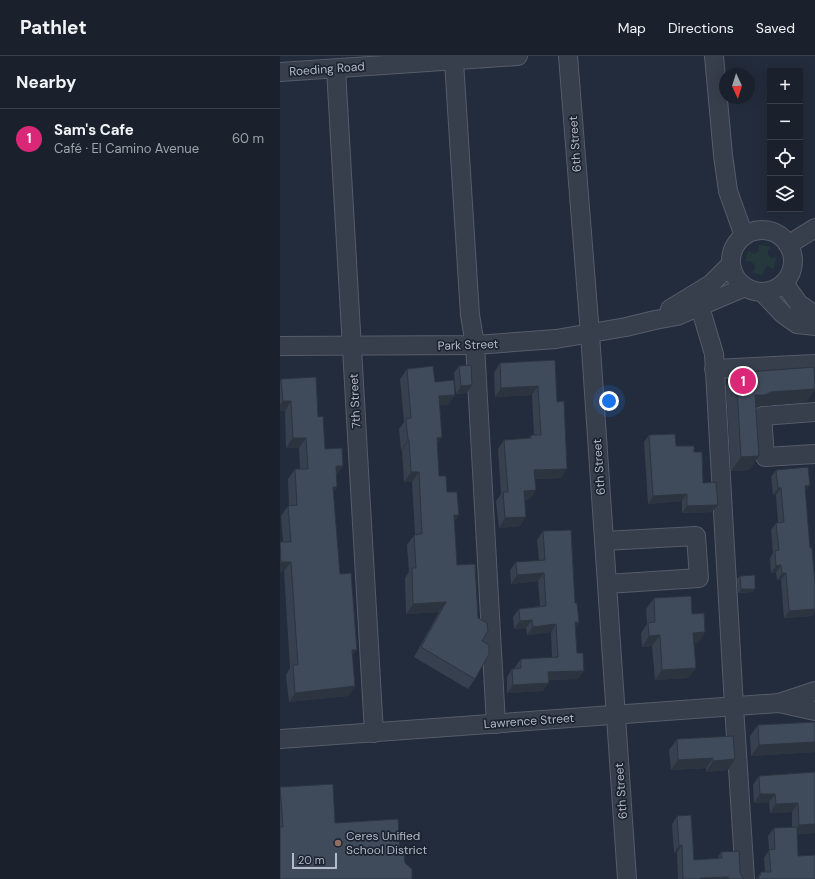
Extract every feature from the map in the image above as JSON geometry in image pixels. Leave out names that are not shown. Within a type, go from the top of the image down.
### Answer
[{"type":"street","name":"Roeding Road","points":[[280,72],[518,56]]},
{"type":"street","name":"6th Street","points":[[568,56],[590,334],[627,879]]},
{"type":"street","points":[[714,56],[723,155],[728,191],[744,236]]},
{"type":"street","points":[[454,60],[470,315],[475,345],[496,724]]},
{"type":"street","name":"7th Street","points":[[336,69],[374,733]]},
{"type":"street","points":[[788,245],[815,228]]},
{"type":"street","points":[[754,290],[773,290],[789,277],[793,256],[783,238],[774,232],[763,230],[753,231],[736,243],[733,250],[731,264],[735,277],[797,324],[815,326]]},
{"type":"street","name":"Park Street","points":[[655,320],[673,307],[711,284],[731,264]]},
{"type":"street","points":[[784,282],[799,304],[815,315]]},
{"type":"street","name":"Park Street","points":[[280,346],[475,345],[549,340],[590,334],[677,316],[754,290]]},
{"type":"street","points":[[700,307],[714,354],[745,879]]},
{"type":"street","points":[[714,369],[815,364]]},
{"type":"street","points":[[815,412],[762,416],[765,457],[815,454]]},
{"type":"street","points":[[604,541],[696,536],[699,578],[607,584]]},
{"type":"street","name":"Lawrence Street","points":[[280,739],[779,703],[815,691]]},
{"type":"street","name":"Lawrence Street","points":[[779,703],[815,711]]},
{"type":"green space","points":[[759,245],[770,247],[768,255],[771,258],[776,258],[774,268],[773,269],[768,266],[765,268],[762,275],[752,272],[755,269],[755,265],[750,261],[746,262],[749,251],[754,254],[759,251]]},
{"type":"building","points":[[555,360],[557,402],[564,401],[567,469],[534,470],[536,490],[524,491],[526,517],[505,518],[503,492],[508,492],[504,440],[531,438],[531,435],[541,435],[538,386],[501,388],[500,363]]},
{"type":"building","points":[[471,365],[472,385],[461,386],[459,366]]},
{"type":"building","points":[[433,366],[435,382],[454,380],[455,395],[439,396],[442,437],[437,438],[439,476],[446,476],[447,492],[457,492],[459,515],[454,515],[457,565],[475,564],[478,618],[487,623],[488,631],[482,641],[489,645],[489,654],[475,679],[421,647],[446,602],[413,604],[412,568],[416,568],[414,535],[422,534],[419,472],[411,472],[406,419],[411,418],[407,369]]},
{"type":"building","points":[[814,367],[815,389],[771,392],[765,395],[755,395],[759,456],[741,457],[736,373]]},
{"type":"building","points":[[316,377],[318,417],[323,416],[325,449],[342,448],[343,466],[336,466],[337,487],[333,487],[340,574],[351,573],[357,650],[352,650],[355,686],[295,693],[293,665],[298,665],[291,562],[281,562],[280,542],[291,542],[288,506],[297,505],[295,469],[308,469],[306,438],[293,438],[291,401],[283,401],[281,379]]},
{"type":"building","points":[[675,434],[676,446],[694,446],[694,452],[702,452],[703,483],[716,482],[718,505],[687,506],[687,494],[653,496],[649,435]]},
{"type":"building","points":[[808,467],[810,485],[805,486],[810,548],[812,548],[815,583],[815,609],[789,611],[786,573],[782,573],[781,565],[776,566],[775,551],[779,550],[776,523],[784,522],[781,488],[778,488],[776,470]]},
{"type":"building","points":[[571,530],[575,603],[577,603],[579,622],[575,622],[577,653],[583,653],[584,671],[548,672],[549,683],[513,685],[512,669],[521,668],[521,659],[558,657],[556,624],[533,627],[532,620],[520,621],[519,609],[546,606],[544,573],[517,575],[516,562],[545,560],[543,531]]},
{"type":"building","points":[[755,575],[755,589],[741,589],[740,576]]},
{"type":"building","points":[[691,596],[692,614],[704,613],[705,632],[693,633],[696,668],[662,670],[660,635],[649,636],[648,623],[655,622],[654,598]]},
{"type":"building","points":[[815,722],[815,742],[759,745],[758,725]]},
{"type":"building","points":[[733,736],[735,759],[713,761],[713,758],[678,760],[677,739]]},
{"type":"building","points":[[815,772],[815,824],[799,825],[798,803],[776,804],[775,794],[760,794],[759,776]]},
{"type":"building","name":"Ceres Unified School District","points":[[333,784],[335,823],[398,819],[400,851],[404,854],[405,863],[412,869],[412,879],[280,879],[280,827],[283,827],[280,787]]},
{"type":"building","points":[[691,815],[694,860],[722,858],[721,852],[739,851],[740,872],[744,879],[729,879],[728,877],[683,879],[682,845],[679,846],[677,816]]},
{"type":"building","points":[[797,827],[798,856],[815,855],[815,879],[757,879],[761,872],[771,872],[769,850],[775,849],[774,828]]},
{"type":"place","name":"Sam's Cafe","points":[[743,381]]},
{"type":"place","name":"Ceres Unified School District","points":[[338,843]]}]
